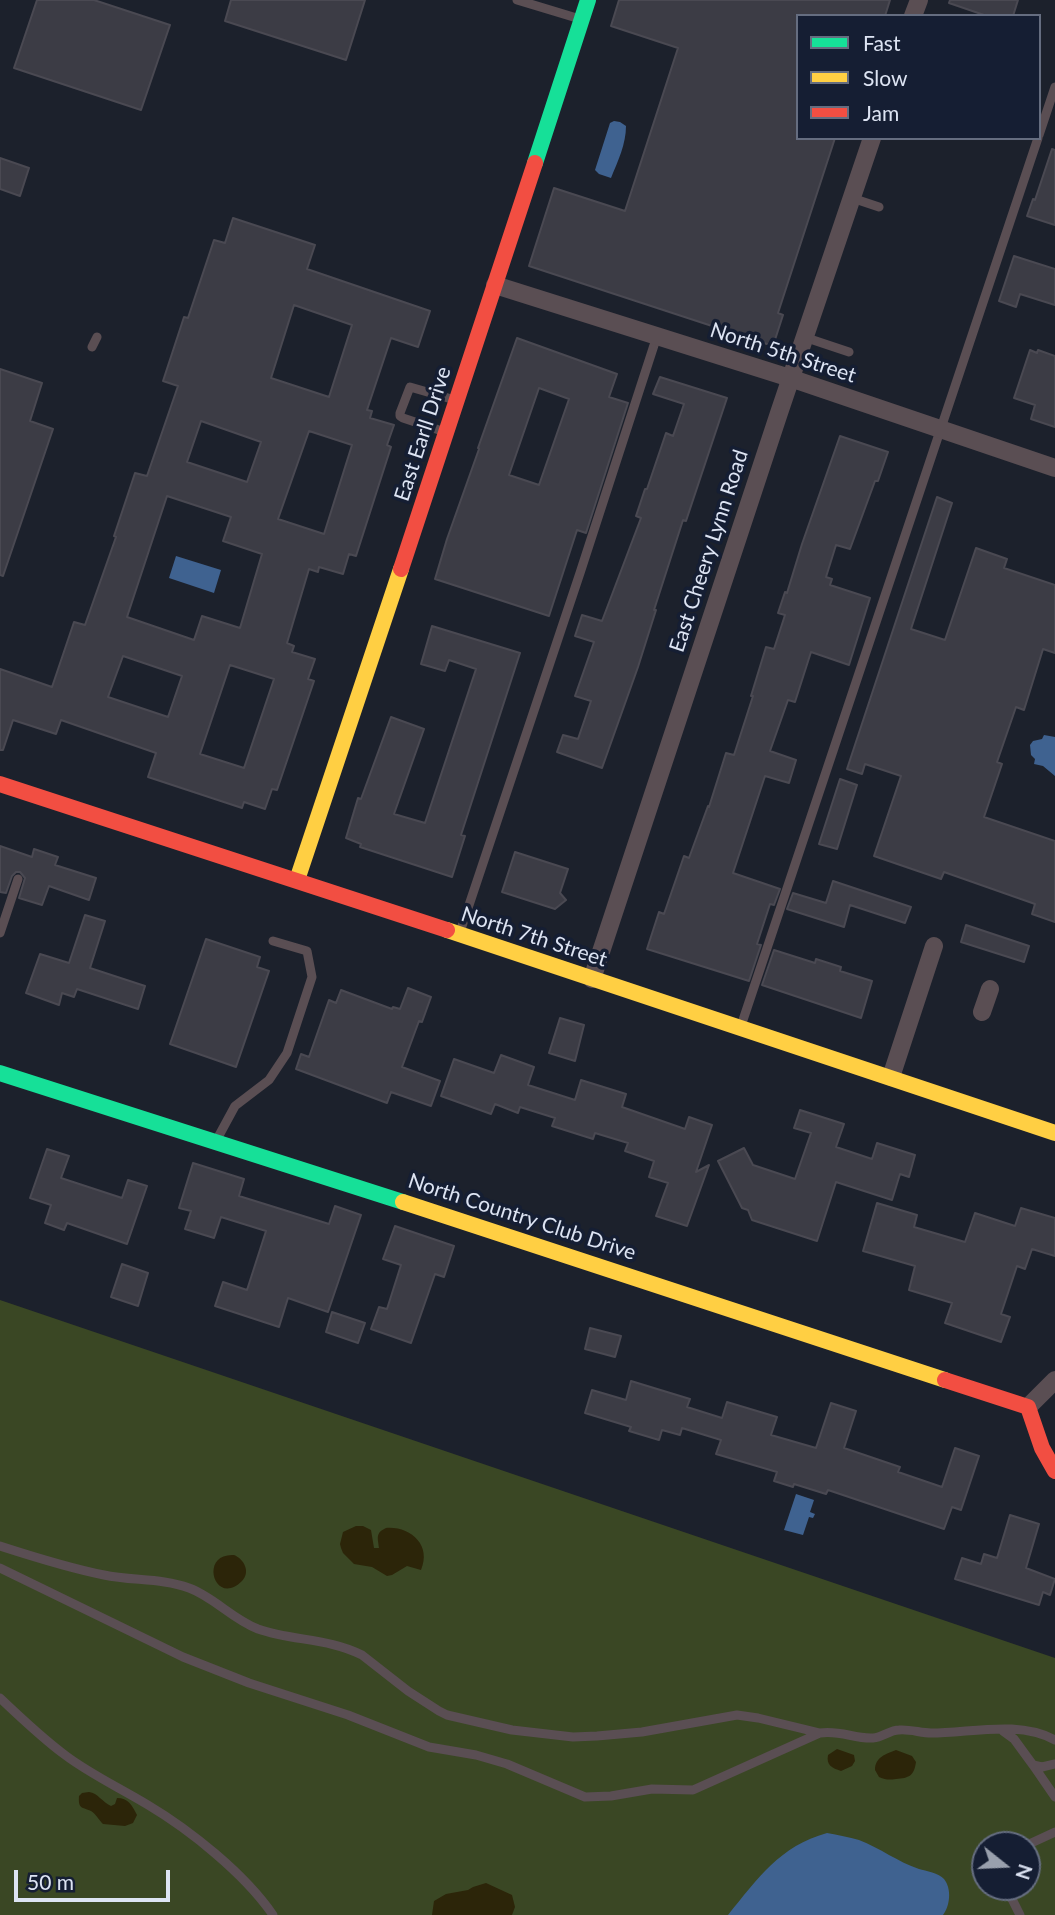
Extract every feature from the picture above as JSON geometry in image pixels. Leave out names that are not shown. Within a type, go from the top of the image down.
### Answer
[{"type":"street","name":"East Earll Drive","points":[[297,880],[588,0]]},
{"type":"street","name":"East Cheery Lynn Road","points":[[592,979],[871,140]]},
{"type":"street","name":"North 5th Street","points":[[495,285],[790,378],[1055,468]]},
{"type":"street","name":"North 7th Street","points":[[0,784],[297,880],[1055,1133]]},
{"type":"street","points":[[891,1077],[934,946]]},
{"type":"street","points":[[982,1012],[990,989]]},
{"type":"street","name":"North Country Club Drive","points":[[0,1073],[1028,1407]]},
{"type":"street","points":[[1055,1380],[1028,1407],[1042,1448],[1055,1471]]},
{"type":"lane","points":[[517,0],[582,20]]},
{"type":"lane","points":[[1041,131],[1055,88]]},
{"type":"lane","points":[[740,1028],[1038,140]]},
{"type":"lane","points":[[852,198],[879,206]]},
{"type":"lane","points":[[459,934],[657,336]]},
{"type":"lane","points":[[804,337],[849,352]]},
{"type":"lane","points":[[92,347],[97,338]]},
{"type":"lane","points":[[446,432],[403,418],[400,413],[410,387],[456,401]]},
{"type":"lane","points":[[0,933],[18,879]]},
{"type":"lane","points":[[215,1142],[234,1106],[269,1080],[287,1052],[312,977],[307,951],[273,942]]},
{"type":"lane","points":[[0,1546],[104,1576],[173,1583],[198,1591],[236,1619],[258,1629],[351,1649],[428,1705],[447,1715],[533,1733],[573,1737],[597,1736],[642,1732],[737,1715],[820,1733],[837,1732],[873,1738],[898,1729],[930,1733],[1002,1730],[1035,1733],[1055,1740]]},
{"type":"lane","points":[[0,1569],[184,1657],[249,1683],[355,1718],[429,1747],[476,1755],[507,1765],[585,1797],[652,1789],[693,1790],[820,1733]]},
{"type":"lane","points":[[0,1698],[64,1755],[164,1815],[194,1838],[227,1865],[273,1915]]},
{"type":"lane","points":[[1002,1730],[1014,1739],[1055,1797]]},
{"type":"lane","points":[[1033,1765],[1042,1767],[1055,1764]]},
{"type":"green space","points":[[0,1300],[1055,1658],[1055,1915],[0,1915]]},
{"type":"sand","points":[[356,1526],[371,1530],[374,1548],[379,1548],[379,1534],[386,1528],[395,1528],[411,1534],[417,1539],[424,1553],[421,1570],[407,1566],[387,1576],[372,1567],[354,1564],[343,1553],[340,1544],[343,1532]]},
{"type":"sand","points":[[234,1555],[243,1563],[246,1574],[242,1581],[232,1588],[224,1588],[214,1577],[216,1562],[223,1557]]},
{"type":"sand","points":[[837,1749],[854,1755],[852,1766],[841,1771],[830,1766],[828,1755]]},
{"type":"sand","points":[[896,1750],[912,1756],[916,1762],[914,1770],[908,1777],[901,1779],[888,1780],[879,1777],[875,1770],[877,1762]]},
{"type":"sand","points":[[89,1792],[111,1806],[117,1798],[127,1801],[137,1815],[133,1823],[125,1826],[103,1824],[93,1812],[80,1805],[79,1796]]},
{"type":"sand","points":[[486,1883],[512,1895],[515,1907],[512,1915],[432,1915],[434,1901],[446,1894]]},
{"type":"water","points":[[614,121],[626,126],[626,133],[611,178],[595,170],[610,123]]},
{"type":"water","points":[[176,556],[221,570],[214,593],[169,578]]},
{"type":"water","points":[[1044,735],[1055,737],[1055,776],[1043,766],[1034,764],[1035,759],[1031,755],[1030,745]]},
{"type":"water","points":[[796,1494],[814,1500],[810,1512],[815,1514],[813,1518],[809,1517],[803,1535],[784,1530]]},
{"type":"water","points":[[827,1833],[859,1840],[911,1866],[942,1877],[949,1892],[949,1902],[943,1915],[728,1915],[760,1876],[783,1855],[810,1839]]},
{"type":"building","points":[[37,0],[94,0],[170,25],[141,110],[14,68]]},
{"type":"building","points":[[231,0],[365,0],[346,60],[225,21]]},
{"type":"building","points":[[619,0],[890,0],[886,14],[796,14],[796,140],[834,140],[778,313],[783,315],[773,346],[529,266],[554,188],[625,211],[678,48],[611,26]]},
{"type":"building","points":[[950,0],[1018,0],[1014,14],[981,14],[949,3]]},
{"type":"building","points":[[1052,149],[1055,150],[1055,225],[1027,216]]},
{"type":"building","points":[[0,158],[29,168],[20,196],[0,189]]},
{"type":"building","points":[[233,218],[315,245],[307,269],[430,311],[418,347],[391,338],[367,410],[372,411],[370,418],[394,425],[387,445],[391,447],[356,556],[349,554],[343,574],[319,567],[318,572],[309,569],[287,643],[294,646],[292,652],[315,659],[308,679],[314,681],[277,790],[272,789],[265,809],[244,802],[242,808],[148,777],[156,753],[61,720],[56,734],[13,720],[3,750],[0,750],[0,669],[52,687],[74,622],[85,625],[135,473],[147,476],[178,386],[163,381],[184,317],[188,318],[214,240],[225,243]],"holes":[[[294,305],[352,325],[329,397],[271,378]],[[201,421],[261,442],[247,482],[187,462]],[[309,431],[352,445],[324,534],[278,519]],[[167,496],[231,517],[223,541],[262,554],[240,628],[202,616],[194,640],[127,617]],[[123,656],[182,676],[168,717],[108,697]],[[230,665],[274,679],[244,768],[200,754]]]},
{"type":"building","points":[[1014,256],[1055,269],[1055,305],[1020,294],[1016,307],[999,301]]},
{"type":"building","points":[[517,338],[617,374],[609,397],[628,403],[586,533],[577,530],[549,616],[435,579]],"holes":[[[539,388],[569,399],[539,485],[509,475]]]},
{"type":"building","points":[[1030,350],[1055,356],[1055,427],[1031,419],[1035,405],[1014,398]]},
{"type":"building","points":[[0,369],[42,383],[30,421],[53,429],[3,576],[0,575]]},
{"type":"building","points":[[660,377],[727,398],[686,521],[683,520],[638,667],[602,768],[557,752],[563,735],[578,739],[591,701],[575,696],[594,642],[575,636],[582,615],[602,621],[641,518],[636,516],[666,433],[673,436],[684,404],[653,394]]},
{"type":"building","points":[[840,436],[888,452],[850,549],[836,545],[826,577],[832,579],[830,585],[870,598],[849,665],[811,652],[795,702],[788,700],[770,751],[796,760],[789,783],[765,776],[733,873],[780,889],[774,905],[770,904],[757,944],[761,945],[749,981],[647,949],[659,912],[664,914],[684,856],[689,858],[726,753],[734,755],[766,647],[774,649],[785,615],[778,613]]},
{"type":"building","points":[[937,497],[952,503],[911,629],[945,640],[976,548],[1007,559],[1004,568],[1055,585],[1055,653],[1043,649],[1024,710],[1016,707],[997,762],[1002,764],[984,817],[1055,841],[1055,922],[1032,914],[1035,904],[944,872],[941,879],[874,856],[901,776],[865,764],[862,774],[847,769]]},
{"type":"building","points":[[432,626],[520,653],[461,835],[465,836],[452,877],[360,847],[361,844],[346,838],[358,798],[361,799],[391,717],[424,729],[394,814],[425,823],[476,669],[449,660],[445,671],[421,664]]},
{"type":"building","points":[[840,779],[857,785],[837,849],[819,844]]},
{"type":"building","points":[[0,846],[32,857],[34,849],[58,857],[55,865],[96,878],[89,900],[49,886],[42,905],[19,898],[25,878],[20,872],[12,876],[6,893],[0,892]]},
{"type":"building","points":[[515,852],[568,869],[560,893],[566,900],[555,909],[502,892]]},
{"type":"building","points":[[833,881],[911,907],[905,923],[850,905],[844,927],[787,909],[793,893],[826,903]]},
{"type":"building","points":[[85,915],[105,921],[90,968],[145,986],[138,1009],[77,989],[74,997],[62,993],[59,1005],[26,993],[40,954],[69,963]]},
{"type":"building","points":[[966,925],[1029,946],[1024,962],[961,942]]},
{"type":"building","points":[[206,939],[260,957],[257,967],[269,971],[236,1067],[170,1044]]},
{"type":"building","points":[[774,950],[815,963],[816,959],[841,967],[840,971],[872,981],[861,1018],[762,985]]},
{"type":"building","points":[[408,988],[431,997],[402,1067],[440,1081],[431,1106],[391,1092],[387,1103],[296,1069],[301,1054],[309,1057],[329,1000],[336,1003],[341,990],[392,1009],[400,1009]]},
{"type":"building","points":[[560,1018],[584,1025],[575,1061],[549,1053]]},
{"type":"building","points":[[501,1055],[534,1067],[528,1085],[575,1100],[581,1080],[626,1094],[622,1107],[685,1129],[689,1117],[712,1125],[696,1172],[709,1165],[687,1226],[656,1216],[668,1183],[649,1177],[654,1161],[625,1151],[628,1143],[595,1133],[593,1139],[552,1126],[555,1118],[520,1107],[518,1113],[495,1104],[491,1114],[441,1096],[454,1059],[494,1073]]},
{"type":"building","points":[[800,1110],[844,1124],[836,1147],[872,1159],[877,1143],[915,1155],[909,1177],[900,1174],[892,1200],[836,1182],[817,1241],[752,1220],[748,1210],[742,1208],[718,1161],[744,1148],[753,1165],[795,1179],[811,1133],[794,1128]]},
{"type":"building","points":[[47,1149],[69,1156],[61,1178],[122,1198],[128,1180],[147,1186],[127,1244],[67,1223],[64,1230],[45,1223],[51,1205],[30,1198]]},
{"type":"building","points":[[193,1163],[244,1179],[239,1196],[329,1224],[335,1206],[361,1215],[328,1312],[288,1298],[279,1327],[215,1306],[223,1282],[247,1290],[266,1231],[221,1217],[214,1238],[185,1229],[191,1211],[179,1208]]},
{"type":"building","points":[[877,1203],[917,1215],[914,1227],[965,1242],[975,1213],[1015,1226],[1021,1208],[1055,1218],[1055,1256],[1032,1249],[1025,1269],[1017,1266],[1001,1314],[1010,1317],[1001,1342],[945,1323],[952,1303],[909,1290],[915,1266],[863,1251]]},
{"type":"building","points":[[395,1226],[454,1246],[444,1277],[435,1274],[411,1343],[371,1329],[379,1307],[387,1309],[401,1265],[383,1259]]},
{"type":"building","points":[[122,1264],[148,1273],[138,1306],[111,1297]]},
{"type":"building","points":[[332,1312],[365,1323],[358,1343],[326,1332]]},
{"type":"building","points":[[590,1328],[621,1336],[615,1357],[585,1349]]},
{"type":"building","points":[[631,1381],[690,1399],[687,1407],[722,1418],[727,1402],[777,1417],[771,1435],[816,1448],[831,1403],[856,1411],[844,1448],[900,1467],[898,1472],[942,1487],[955,1448],[979,1456],[961,1510],[952,1507],[944,1529],[828,1490],[826,1494],[774,1481],[777,1472],[716,1454],[721,1440],[682,1428],[680,1435],[662,1430],[659,1440],[629,1431],[631,1427],[585,1413],[592,1390],[626,1400]]},
{"type":"building","points":[[1010,1515],[1039,1524],[1026,1568],[1055,1579],[1050,1595],[1043,1592],[1039,1605],[955,1579],[962,1558],[981,1564],[984,1554],[997,1558]]},
{"type":"traffic: fast","points":[[535,163],[588,0]]},
{"type":"traffic: fast","points":[[0,1073],[403,1202]]},
{"type":"traffic: slow","points":[[297,880],[401,569]]},
{"type":"traffic: slow","points":[[447,930],[1055,1133]]},
{"type":"traffic: slow","points":[[403,1202],[945,1380]]},
{"type":"traffic: jam","points":[[401,569],[535,163]]},
{"type":"traffic: jam","points":[[0,784],[447,930]]},
{"type":"traffic: jam","points":[[945,1380],[1028,1407],[1042,1448],[1055,1471]]}]
